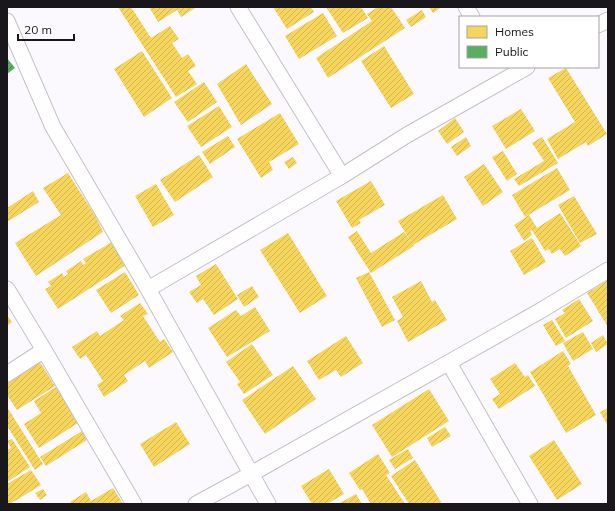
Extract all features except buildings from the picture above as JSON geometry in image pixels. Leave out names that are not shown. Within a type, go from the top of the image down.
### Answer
[{"type":"street","points":[[238,7],[342,176]]},
{"type":"street","points":[[466,7],[471,16]]},
{"type":"street","points":[[599,24],[608,20]]},
{"type":"street","points":[[7,21],[53,127],[148,289],[268,504]]},
{"type":"street","points":[[148,289],[342,176],[505,72],[523,68]]},
{"type":"street","points":[[196,504],[449,363],[608,270]]},
{"type":"street","points":[[7,289],[134,504]]},
{"type":"street","points":[[7,374],[44,350]]},
{"type":"street","points":[[449,363],[530,504]]}]
